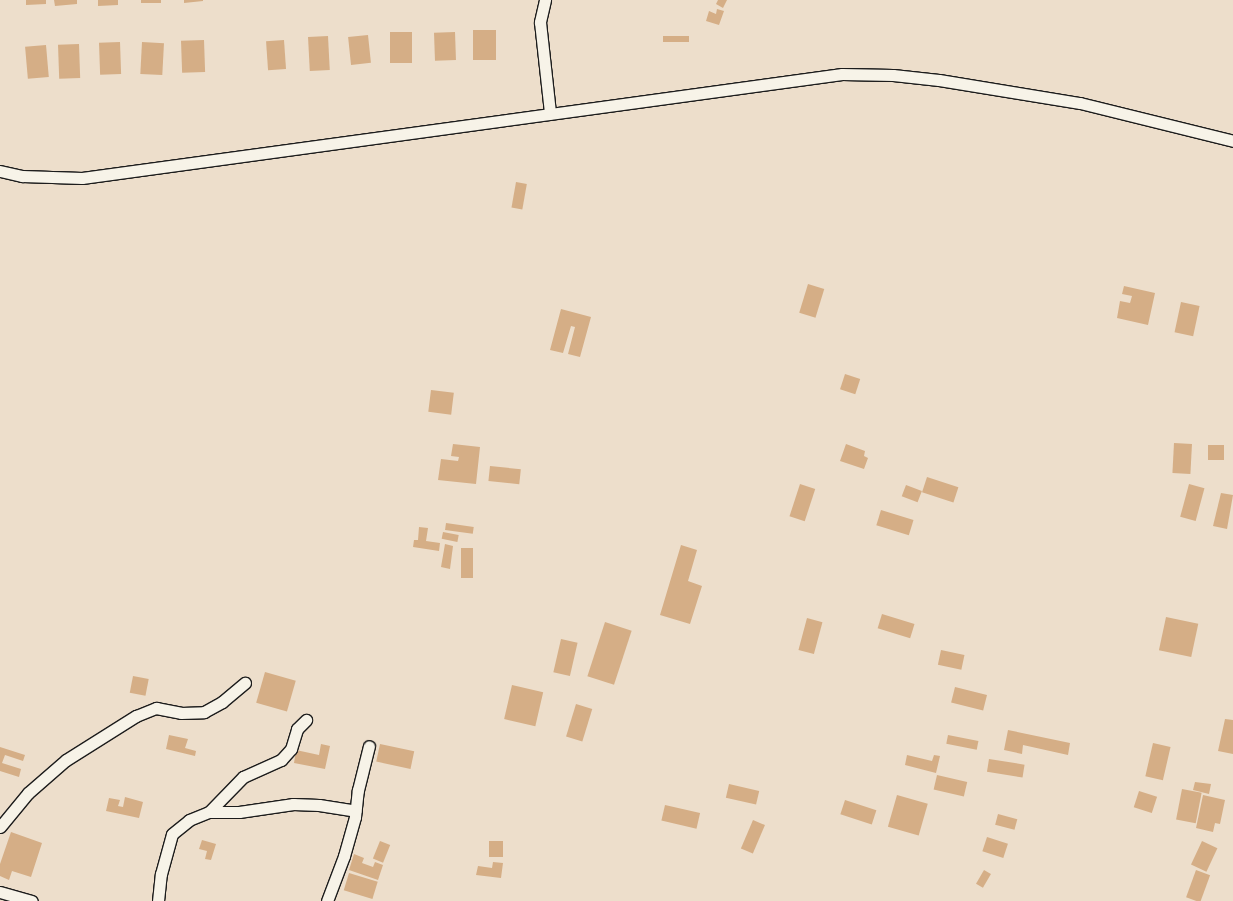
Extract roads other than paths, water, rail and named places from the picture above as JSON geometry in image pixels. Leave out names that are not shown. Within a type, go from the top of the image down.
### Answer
[{"type":"street","points":[[545,0],[540,22],[550,113]]},
{"type":"street","points":[[0,171],[22,176],[82,178],[842,74],[893,75],[939,80],[1080,103],[1233,141]]},
{"type":"street","points":[[0,827],[28,793],[66,760],[136,716],[156,708],[181,713],[204,712],[222,702],[246,684]]},
{"type":"street","points":[[209,812],[243,777],[282,760],[290,748],[297,729],[306,720]]},
{"type":"street","points":[[327,901],[344,856],[356,811],[369,746]]},
{"type":"street","points":[[158,901],[161,874],[172,834],[189,820],[209,812],[239,812],[293,804],[356,811]]},
{"type":"street","points":[[0,892],[32,901]]}]
